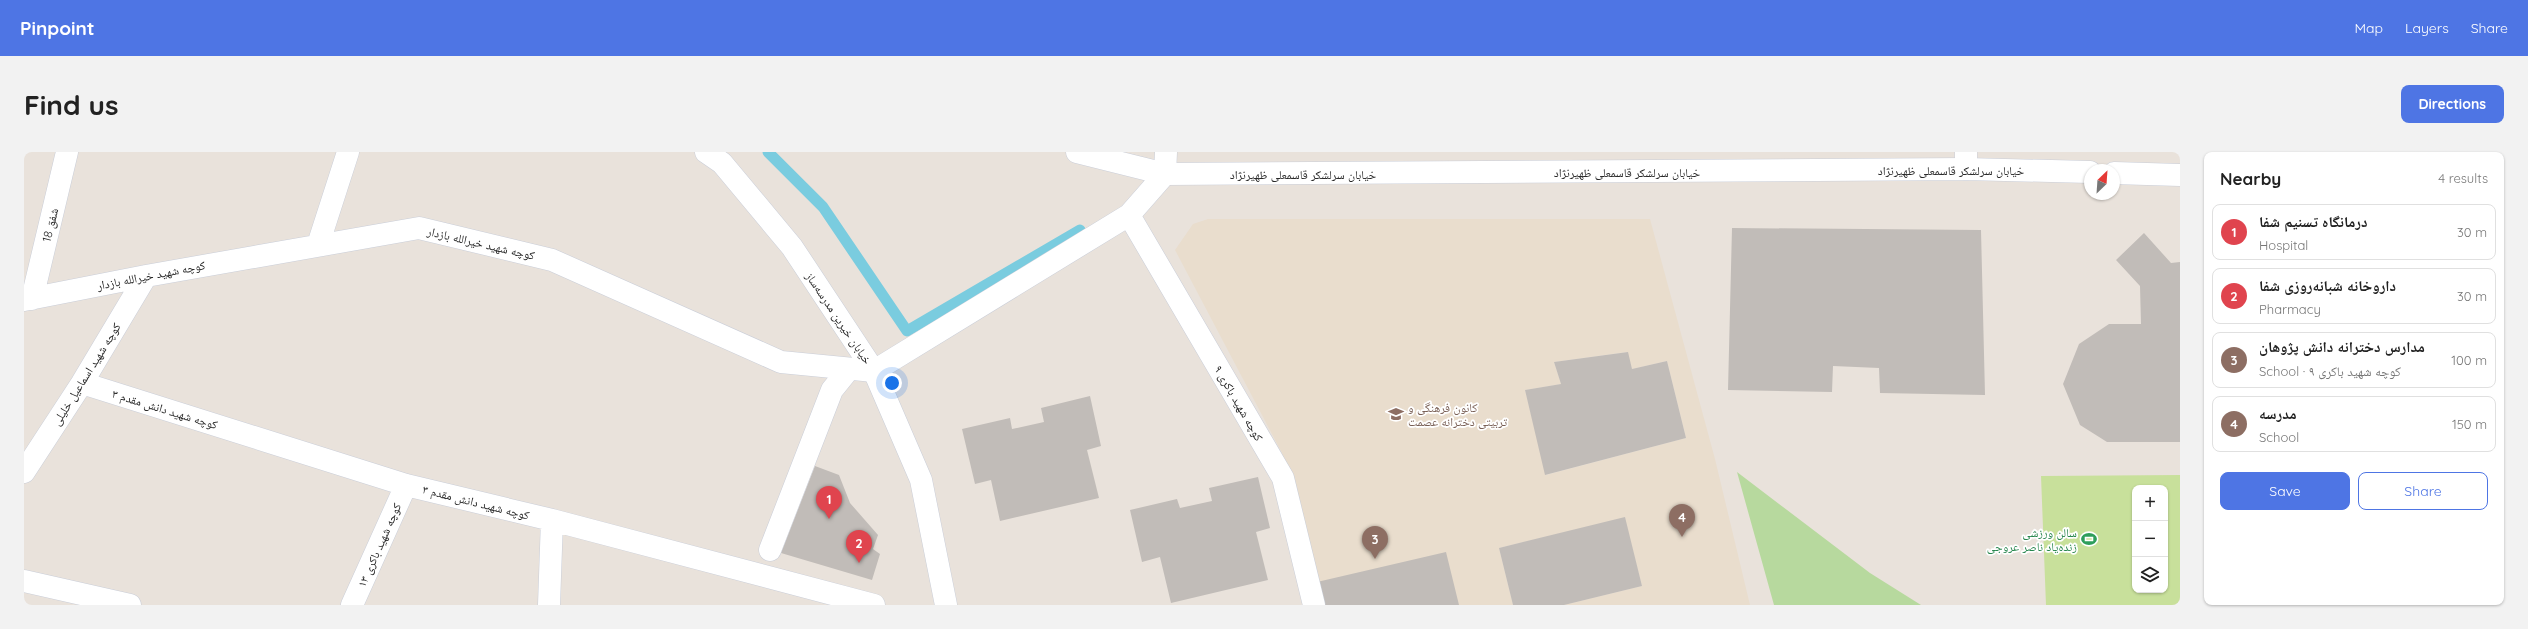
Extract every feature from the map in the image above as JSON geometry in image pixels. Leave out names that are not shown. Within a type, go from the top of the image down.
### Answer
[{"type":"street","name":"شفق 18","points":[[28,299],[68,152]]},
{"type":"street","points":[[318,245],[348,152]]},
{"type":"street","name":"خیابان خیرین مدرسه‌ساز","points":[[706,152],[722,163],[792,247],[874,371],[921,480],[946,605]]},
{"type":"street","name":"خیابان سرلشکر قاسمعلی ظهیرنژاد","points":[[1077,152],[1165,174],[1966,160],[2084,171]]},
{"type":"street","points":[[874,371],[1129,215],[1165,174],[1166,152]]},
{"type":"street","points":[[2120,173],[2180,175]]},
{"type":"street","name":"کوچه شهید باکری ۹","points":[[1129,215],[1283,478],[1314,605]]},
{"type":"street","name":"کوچه شهید خیرالله بازدار","points":[[28,299],[146,276],[419,228],[552,260],[781,362],[874,371]]},
{"type":"street","name":"کوچه شهید اسماعیل خلیلی","points":[[24,472],[82,383],[146,276]]},
{"type":"street","points":[[770,550],[832,390],[849,369]]},
{"type":"street","name":"کوچه شهید دانش مقدم ۳","points":[[82,383],[406,485],[552,520],[874,605]]},
{"type":"street","name":"کوچه شهید باکری ۱۳","points":[[352,605],[406,485]]},
{"type":"street","points":[[548,605],[552,520]]},
{"type":"street","points":[[24,581],[130,605]]},
{"type":"shaded area","name":"کانون فرهنگی و تربیتی دخترانه عصمت","points":[[1208,219],[1650,219],[1715,459],[1750,605],[1564,605],[1642,586],[1624,518],[1499,548],[1513,605],[1319,605],[1282,453],[1175,250],[1193,224]],"holes":[[[1627,352],[1632,369],[1667,361],[1686,438],[1546,475],[1525,390],[1561,384],[1554,362]]]},
{"type":"green space","points":[[1737,472],[1870,573],[1921,605],[1774,605]]},
{"type":"green space","name":"سالن ورزشی زنده‌یاد ناصر عروجی","points":[[2180,475],[2180,605],[2046,605],[2041,476]]},
{"type":"building","points":[[1732,228],[1981,230],[1985,395],[1880,393],[1879,368],[1833,366],[1832,392],[1728,390]]},
{"type":"building","points":[[2144,233],[2171,263],[2180,262],[2180,442],[2107,442],[2080,425],[2063,384],[2079,344],[2109,324],[2141,324],[2140,286],[2116,260]]},
{"type":"building","points":[[1628,352],[1632,369],[1667,361],[1686,438],[1545,475],[1525,390],[1561,384],[1554,362]]},
{"type":"building","points":[[1090,396],[1101,446],[1087,450],[1099,498],[1000,521],[991,480],[975,484],[962,429],[1010,418],[1012,429],[1044,422],[1041,408]]},
{"type":"building","points":[[815,466],[839,475],[850,503],[878,535],[873,549],[880,554],[872,580],[781,553]]},
{"type":"building","points":[[1258,477],[1270,528],[1256,532],[1268,580],[1171,603],[1160,557],[1142,562],[1130,510],[1177,499],[1180,508],[1212,501],[1209,488]]},
{"type":"building","points":[[1625,517],[1642,586],[1564,605],[1513,605],[1499,548]]},
{"type":"building","points":[[1446,552],[1459,605],[1322,605],[1317,582]]},
{"type":"waterway","points":[[768,152],[823,207],[907,331],[1080,230]]},
{"type":"place","name":"کانون فرهنگی و تربیتی دخترانه عصمت","points":[[1396,414]]},
{"type":"place","name":"درمانگاه تسنیم شفا","points":[[829,519]]},
{"type":"place","name":"مدرسه","points":[[1682,537]]},
{"type":"place","name":"سالن ورزشی زنده‌یاد ناصر عروجی","points":[[2089,539]]},
{"type":"place","name":"مدارس دخترانه دانش پژوهان","points":[[1375,559]]},
{"type":"place","name":"داروخانه شبانه‌روزی شفا","points":[[859,563]]}]
